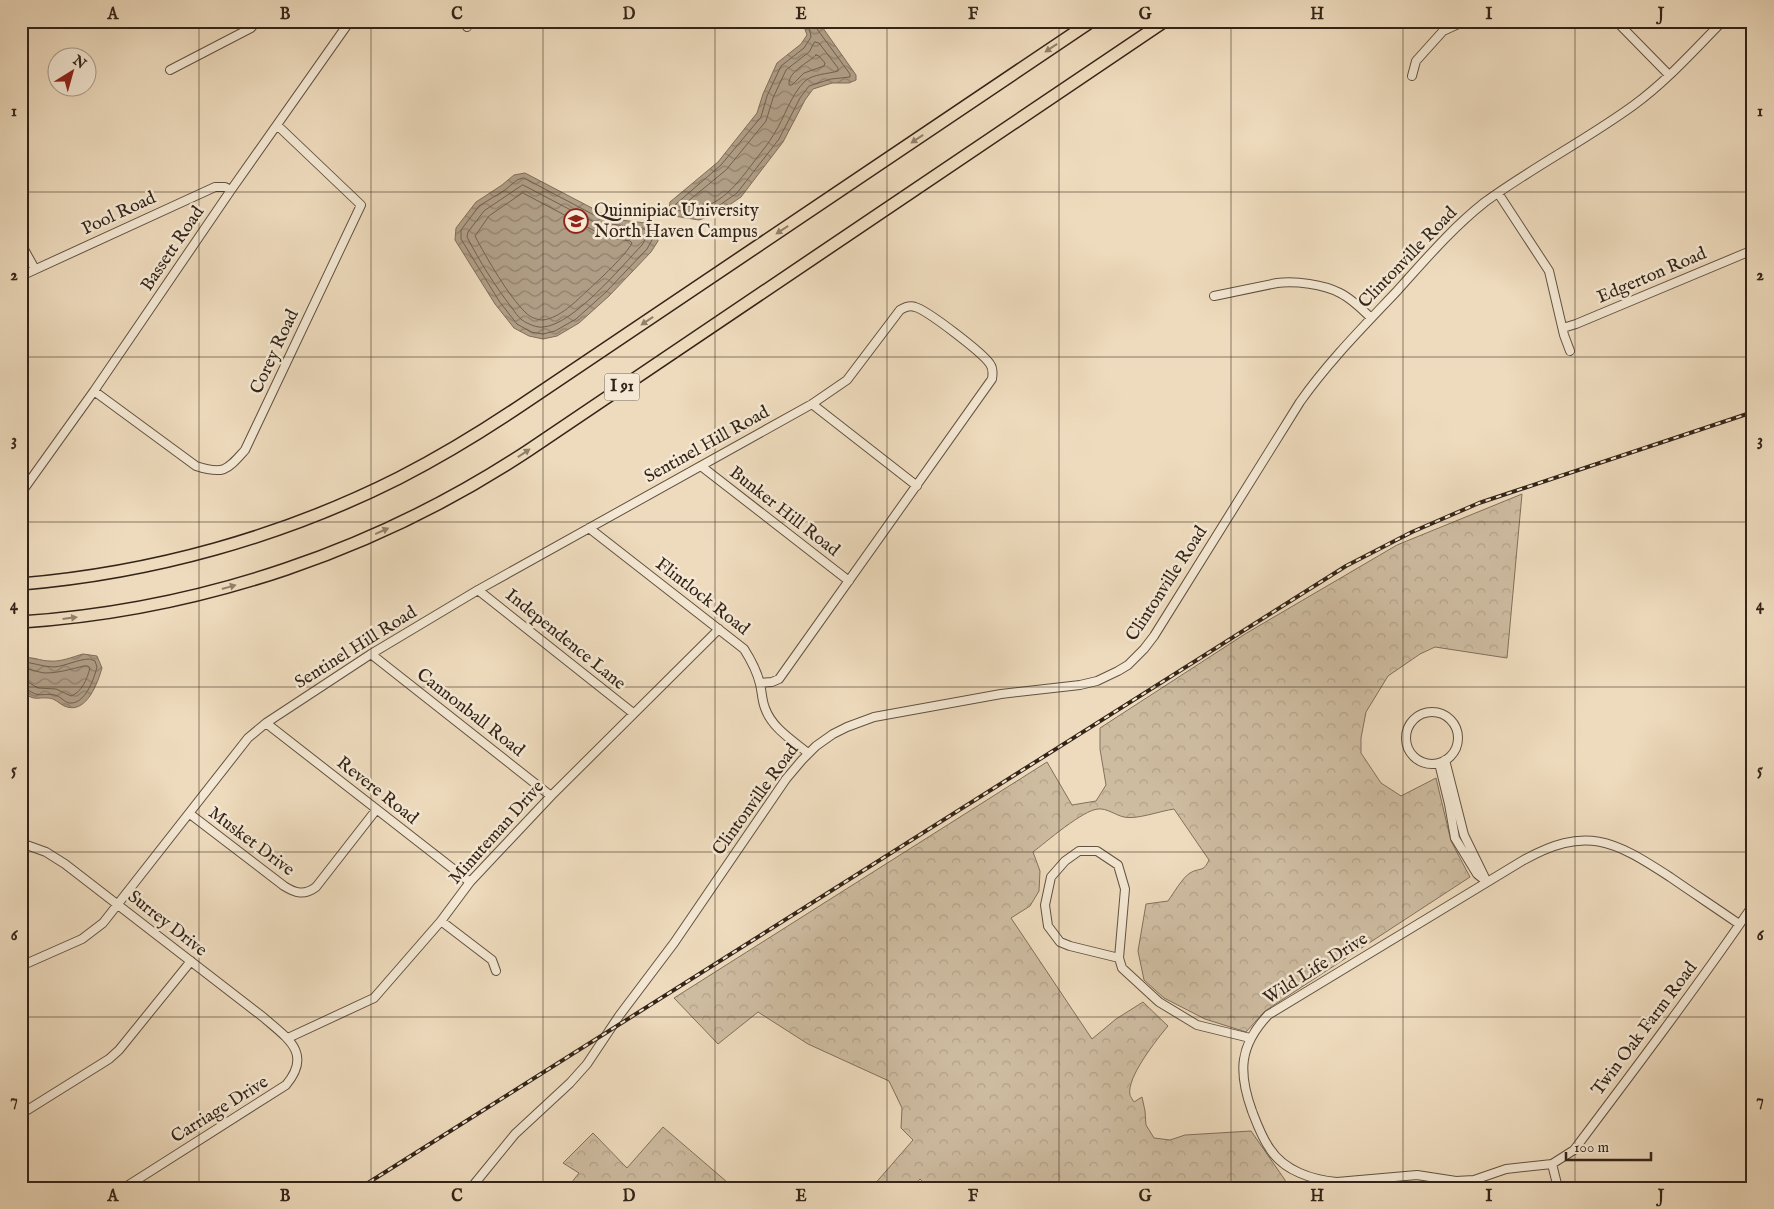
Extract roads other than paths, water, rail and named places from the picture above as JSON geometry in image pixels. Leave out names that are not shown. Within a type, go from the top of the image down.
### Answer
[{"type":"highway","name":"I 91","points":[[21,584],[62,580],[130,569],[220,547],[313,516],[418,468],[472,438],[1092,21]]},
{"type":"highway","name":"I 91","points":[[21,622],[81,617],[151,605],[250,581],[291,568],[357,542],[450,498],[529,450],[1166,21]]},
{"type":"street","points":[[170,70],[251,28],[257,21]]},
{"type":"street","name":"Bassett Road","points":[[21,493],[94,391],[230,190],[350,21]]},
{"type":"street","points":[[1412,76],[1416,61],[1443,31],[1465,21]]},
{"type":"street","points":[[1616,21],[1669,75]]},
{"type":"street","name":"Clintonville Road","points":[[471,1188],[519,1130],[588,1064],[619,1016],[679,936],[786,779],[808,753],[833,734],[874,717],[1000,694],[1087,684],[1104,678],[1128,664],[1144,649],[1154,636],[1309,389],[1371,318],[1473,212],[1626,111],[1653,90],[1723,21]]},
{"type":"street","name":"Corey Road","points":[[94,391],[196,466],[213,472],[230,467],[245,450],[361,205],[277,125]]},
{"type":"street","name":"Pool Road","points":[[21,276],[215,186],[225,187],[230,190]]},
{"type":"street","points":[[1498,194],[1549,272],[1566,343],[1570,351]]},
{"type":"street","points":[[21,244],[35,269]]},
{"type":"street","name":"Edgerton Road","points":[[1563,328],[1753,250]]},
{"type":"street","points":[[1214,296],[1288,282],[1332,289],[1356,304],[1371,318]]},
{"type":"street","name":"Sentinel Hill Road","points":[[21,966],[88,935],[103,923],[248,738],[266,723],[371,654],[478,590],[812,404],[847,380],[904,307],[917,307],[984,357],[991,366],[992,374],[989,384],[779,679],[760,683]]},
{"type":"street","points":[[812,404],[917,486]]},
{"type":"street","name":"Bunker Hill Road","points":[[702,466],[849,581]]},
{"type":"street","name":"Flintlock Road","points":[[589,528],[744,649],[752,661],[760,683],[765,707],[773,722],[785,735],[808,753]]},
{"type":"street","name":"Independence Lane","points":[[478,590],[633,713]]},
{"type":"street","name":"Minuteman Drive","points":[[288,1038],[374,998],[441,921],[470,882],[551,796],[719,629]]},
{"type":"street","name":"Cannonball Road","points":[[371,654],[551,796]]},
{"type":"street","points":[[1434,712],[1449,718],[1454,725],[1458,741],[1450,757],[1442,761],[1425,763],[1411,753],[1406,737],[1408,729],[1418,716],[1434,712]]},
{"type":"street","name":"Revere Road","points":[[266,723],[470,882]]},
{"type":"street","points":[[1442,761],[1464,834],[1487,882]]},
{"type":"street","points":[[1452,799],[1455,838],[1477,874],[1487,882]]},
{"type":"street","name":"Musket Drive","points":[[190,814],[284,886],[304,893],[316,887],[376,810]]},
{"type":"street","points":[[1455,838],[1464,834]]},
{"type":"street","name":"Wild Life Drive","points":[[1552,1164],[1506,1169],[1480,1179],[1465,1181],[1417,1175],[1337,1182],[1313,1178],[1299,1172],[1276,1157],[1270,1149],[1252,1110],[1242,1070],[1243,1059],[1250,1038],[1268,1015],[1487,882],[1538,852],[1557,844],[1576,840],[1602,842],[1620,848],[1640,858],[1739,924]]},
{"type":"street","name":"Surrey Drive","points":[[21,843],[38,848],[54,856],[288,1038]]},
{"type":"street","points":[[1119,958],[1091,953],[1060,942],[1048,926],[1045,905],[1051,877],[1066,861],[1079,851],[1097,851],[1118,865],[1125,889],[1119,958],[1122,968],[1159,1002],[1198,1025],[1250,1038]]},
{"type":"street","name":"Twin Oak Farm Road","points":[[1552,1164],[1574,1150],[1693,992],[1753,905]]},
{"type":"street","points":[[441,921],[492,960],[496,971]]},
{"type":"street","points":[[21,1114],[119,1050],[191,961]]},
{"type":"street","name":"Carriage Drive","points":[[124,1188],[286,1085],[295,1073],[298,1059],[297,1052],[288,1038]]},
{"type":"street","points":[[1552,1164],[1558,1188]]},
{"type":"water","points":[[802,21],[818,21],[856,75],[856,80],[849,83],[832,83],[813,89],[805,100],[783,142],[741,197],[716,214],[699,220],[674,216],[669,211],[670,202],[718,162],[757,113],[777,63],[801,44],[807,35]]},
{"type":"water","points":[[525,173],[613,219],[645,223],[657,232],[658,241],[651,252],[609,296],[579,323],[557,336],[543,339],[529,336],[514,328],[495,304],[455,240],[456,228],[476,202],[514,175]]},
{"type":"water","points":[[83,654],[97,656],[102,668],[98,681],[90,695],[80,705],[74,708],[63,706],[53,699],[30,697],[21,690],[21,658],[54,661]]},
{"type":"railway","points":[[360,1188],[1346,566],[1412,532],[1479,503],[1753,412]]},
{"type":"place","name":"Quinnipiac University North Haven Campus","points":[[576,221]]}]
